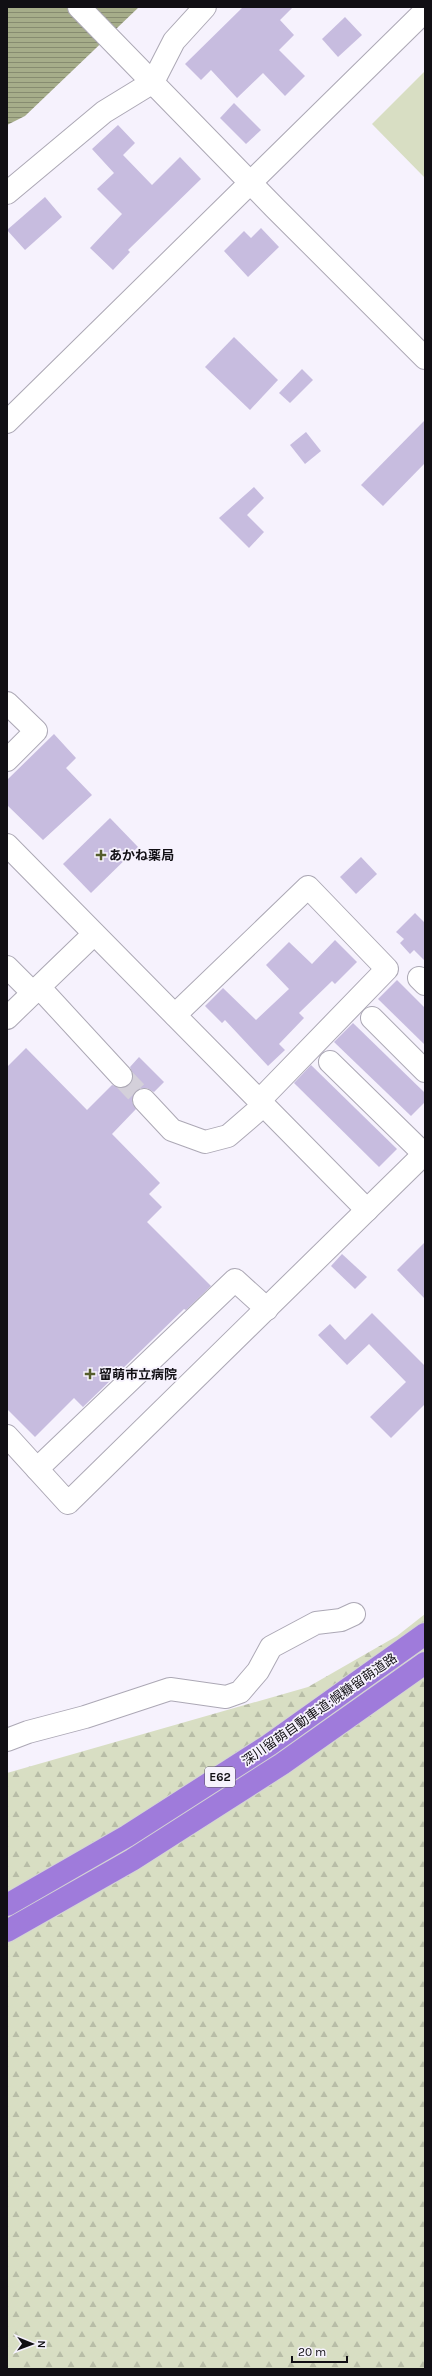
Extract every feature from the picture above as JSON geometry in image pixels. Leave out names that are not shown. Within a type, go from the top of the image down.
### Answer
[{"type":"highway","name":"深川留萌自動車道;幌糠留萌道路","points":[[7,1905],[127,1836],[269,1746],[425,1634]]},
{"type":"highway","name":"深川留萌自動車道;幌糠留萌道路","points":[[7,1931],[138,1856],[282,1764],[425,1663]]},
{"type":"street","points":[[79,7],[425,358]]},
{"type":"street","points":[[7,193],[104,112],[149,78],[174,41],[205,7]]},
{"type":"street","points":[[7,422],[425,11]]},
{"type":"street","points":[[7,703],[36,731],[7,760]]},
{"type":"street","points":[[7,845],[367,1210]]},
{"type":"street","points":[[144,1100],[172,1130],[205,1142],[228,1136],[262,1103],[387,969],[308,887],[175,1015]]},
{"type":"street","points":[[7,1018],[94,934]]},
{"type":"street","points":[[7,967],[36,990],[122,1076]]},
{"type":"street","points":[[372,1018],[425,1071]]},
{"type":"street","points":[[7,1436],[68,1504],[424,1153],[330,1062]]},
{"type":"street","points":[[37,1469],[235,1280],[267,1309]]},
{"type":"street","points":[[7,1740],[28,1732],[85,1717],[170,1689],[226,1697],[240,1692],[258,1671],[271,1647],[316,1623],[341,1620],[354,1614]]},
{"type":"green space","points":[[425,71],[425,178],[372,124]]},
{"type":"green space","points":[[425,1614],[425,2369],[7,2369],[7,1773],[308,1687],[397,1636]]},
{"type":"shaded area","points":[[7,7],[139,7],[25,116],[7,125]]},
{"type":"building","points":[[243,7],[293,7],[280,20],[294,35],[279,50],[305,76],[285,96],[263,73],[237,98],[211,70],[201,80],[185,64]]},
{"type":"building","points":[[345,17],[362,35],[338,57],[322,39]]},
{"type":"building","points":[[234,103],[261,130],[246,144],[220,118]]},
{"type":"building","points":[[118,125],[135,143],[123,155],[152,185],[180,157],[201,179],[128,250],[130,252],[113,270],[90,248],[122,214],[97,189],[114,173],[92,149]]},
{"type":"building","points":[[45,197],[62,217],[25,250],[7,230]]},
{"type":"building","points":[[261,228],[279,247],[248,277],[224,251],[244,231],[251,238]]},
{"type":"building","points":[[234,337],[278,380],[250,410],[205,367]]},
{"type":"building","points":[[302,369],[313,380],[290,403],[279,393]]},
{"type":"building","points":[[425,420],[425,463],[383,506],[361,485]]},
{"type":"building","points":[[306,432],[321,451],[305,464],[290,445]]},
{"type":"building","points":[[254,487],[264,498],[247,515],[264,532],[249,548],[219,518]]},
{"type":"building","points":[[54,734],[76,758],[66,768],[92,795],[43,840],[7,805],[7,780]]},
{"type":"building","name":"あかね薬局","points":[[110,818],[138,847],[91,893],[63,864]]},
{"type":"building","points":[[361,857],[377,874],[356,894],[340,877]]},
{"type":"building","points":[[415,913],[425,923],[425,961],[414,950],[410,954],[400,943],[404,939],[396,932]]},
{"type":"building","points":[[335,940],[357,962],[335,984],[332,981],[299,1013],[304,1018],[279,1044],[285,1050],[268,1066],[225,1020],[222,1023],[205,1006],[223,988],[256,1020],[289,989],[266,965],[289,942],[312,964]]},
{"type":"building","points":[[397,980],[425,1008],[425,1045],[378,999]]},
{"type":"building","points":[[353,1023],[425,1093],[425,1102],[411,1116],[334,1042]]},
{"type":"building","points":[[26,1048],[87,1110],[112,1085],[123,1088],[130,1085],[133,1074],[130,1067],[139,1057],[164,1082],[154,1092],[147,1088],[141,1088],[135,1091],[132,1102],[136,1109],[112,1134],[160,1183],[149,1194],[162,1207],[147,1222],[211,1286],[186,1310],[184,1309],[83,1407],[74,1398],[35,1437],[7,1409],[7,1067]]},
{"type":"building","points":[[311,1065],[397,1149],[379,1167],[294,1083]]},
{"type":"building","points":[[425,1242],[425,1299],[397,1270]]},
{"type":"building","points":[[342,1254],[367,1277],[355,1289],[331,1266]]},
{"type":"building","points":[[372,1313],[425,1366],[425,1404],[391,1438],[370,1417],[406,1382],[369,1344],[347,1365],[318,1335],[330,1324],[345,1340]]},
{"type":"tunnel","points":[[121,1076],[144,1100]]},
{"type":"place","name":"あかね薬局","points":[[101,855]]},
{"type":"place","name":"留萌市立病院","points":[[90,1374]]}]
